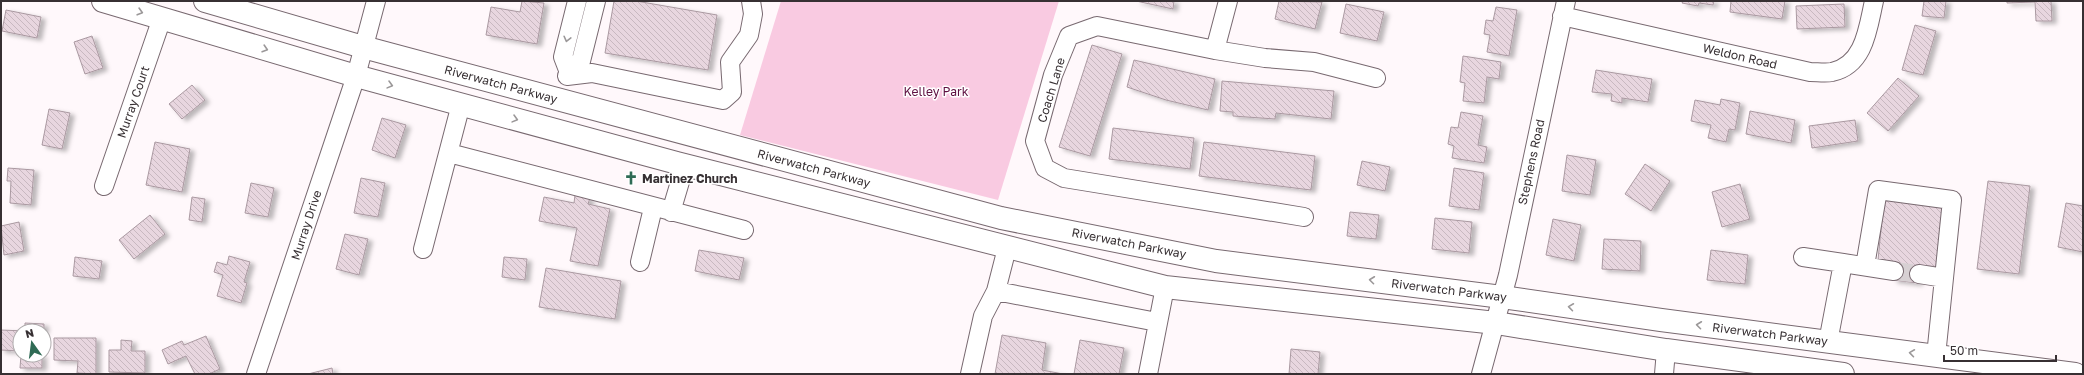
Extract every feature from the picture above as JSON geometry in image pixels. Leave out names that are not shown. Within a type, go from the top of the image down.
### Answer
[{"type":"main road","points":[[103,1],[356,76],[685,165],[1165,287],[1496,323],[1666,350],[1843,374]]},
{"type":"main road","name":"Riverwatch Parkway","points":[[205,1],[364,47],[1001,218],[1216,261],[1502,297],[2075,374]]},
{"type":"street","name":"Murray Drive","points":[[256,374],[356,76],[376,1]]},
{"type":"street","points":[[561,100],[568,73],[563,57],[577,1]]},
{"type":"street","points":[[568,73],[581,61],[596,1]]},
{"type":"street","points":[[568,73],[592,73],[724,100],[732,92],[730,62],[749,35],[753,14],[752,1]]},
{"type":"street","points":[[1215,50],[1228,1]]},
{"type":"street","name":"Weldon Road","points":[[1564,8],[1810,72],[1833,72],[1852,62],[1865,44],[1874,1]]},
{"type":"street","name":"Stephens Road","points":[[1481,374],[1502,297],[1564,8]]},
{"type":"street","name":"Murray Court","points":[[104,186],[162,18]]},
{"type":"street","name":"Coach Lane","points":[[1304,217],[1064,178],[1045,168],[1035,141],[1053,75],[1069,36],[1097,26],[1215,50],[1265,58],[1314,62],[1376,78]]},
{"type":"street","points":[[423,249],[461,104]]},
{"type":"street","points":[[449,154],[653,208],[744,230]]},
{"type":"street","points":[[671,212],[685,165]]},
{"type":"street","points":[[1865,266],[1878,190],[1952,200],[1936,356]]},
{"type":"street","points":[[640,262],[653,208]]},
{"type":"street","points":[[970,374],[983,316],[996,291],[1007,248]]},
{"type":"street","points":[[1803,258],[1894,271]]},
{"type":"street","points":[[1828,342],[1843,263]]},
{"type":"street","points":[[1919,274],[1944,278]]},
{"type":"street","points":[[1148,374],[1165,287]]},
{"type":"street","points":[[996,291],[1157,322]]},
{"type":"street","points":[[1664,374],[1666,350]]},
{"type":"green space","name":"Kelley Park","points":[[781,1],[1059,1],[998,200],[740,135]]},
{"type":"building","points":[[522,1],[544,3],[537,44],[486,35],[491,7],[520,12]]},
{"type":"building","points":[[614,1],[636,1],[717,15],[708,70],[605,53]]},
{"type":"building","points":[[1136,1],[1174,1],[1173,9]]},
{"type":"building","points":[[1279,1],[1322,2],[1315,29],[1275,19]]},
{"type":"building","points":[[1683,1],[1714,1],[1713,5],[1699,3],[1698,6],[1682,3]]},
{"type":"building","points":[[1731,1],[1785,1],[1782,19],[1730,12]]},
{"type":"building","points":[[1924,1],[1946,1],[1944,18],[1922,16]]},
{"type":"building","points":[[2007,1],[2051,1],[2052,21],[2036,21],[2035,2],[2007,3]]},
{"type":"building","points":[[1346,4],[1384,12],[1377,41],[1340,33]]},
{"type":"building","points":[[1844,4],[1845,27],[1797,29],[1796,6]]},
{"type":"building","points":[[1496,7],[1517,10],[1509,56],[1487,52],[1490,35],[1484,34],[1486,20],[1493,21]]},
{"type":"building","points":[[6,10],[41,17],[37,38],[2,31]]},
{"type":"building","points":[[1915,25],[1936,31],[1923,75],[1902,70]]},
{"type":"building","points":[[92,36],[103,68],[85,74],[74,42]]},
{"type":"building","points":[[1092,45],[1122,54],[1090,156],[1059,147]]},
{"type":"building","points":[[1463,56],[1501,62],[1499,79],[1487,77],[1484,103],[1463,101],[1465,83],[1460,82]]},
{"type":"building","points":[[1134,60],[1215,79],[1208,110],[1166,100],[1127,87]]},
{"type":"building","points":[[1596,70],[1652,79],[1648,102],[1622,98],[1622,103],[1611,101],[1612,94],[1592,92]]},
{"type":"building","points":[[1898,78],[1919,96],[1888,131],[1867,113]]},
{"type":"building","points":[[1222,81],[1334,91],[1331,119],[1276,113],[1275,119],[1233,116],[1233,112],[1220,111]]},
{"type":"building","points":[[192,85],[205,100],[182,119],[169,104]]},
{"type":"building","points":[[1721,99],[1740,103],[1735,130],[1729,129],[1726,142],[1708,138],[1711,125],[1691,121],[1695,100],[1720,105]]},
{"type":"building","points":[[49,109],[70,113],[62,149],[42,145]]},
{"type":"building","points":[[1750,111],[1795,120],[1791,143],[1746,134]]},
{"type":"building","points":[[1461,112],[1483,116],[1478,145],[1487,147],[1484,163],[1452,158],[1454,146],[1448,144],[1451,127],[1458,128]]},
{"type":"building","points":[[382,118],[406,125],[395,158],[372,150]]},
{"type":"building","points":[[1855,120],[1858,141],[1812,148],[1809,126]]},
{"type":"building","points":[[1113,128],[1194,138],[1190,169],[1109,159]]},
{"type":"building","points":[[155,142],[190,149],[182,192],[146,185]]},
{"type":"building","points":[[1204,142],[1315,156],[1311,190],[1199,176]]},
{"type":"building","points":[[1567,155],[1596,160],[1590,195],[1562,191]]},
{"type":"building","points":[[1362,161],[1390,167],[1385,191],[1357,185]]},
{"type":"building","points":[[1645,164],[1670,181],[1651,211],[1625,194]]},
{"type":"building","points":[[8,168],[34,170],[31,205],[10,203],[11,181],[7,181]]},
{"type":"building","points":[[1454,168],[1484,173],[1479,210],[1449,206]]},
{"type":"building","points":[[361,178],[385,183],[378,217],[354,213]]},
{"type":"building","points":[[1988,181],[2030,186],[2019,274],[1977,269]]},
{"type":"building","points":[[251,183],[274,188],[268,217],[245,213]]},
{"type":"building","points":[[1740,184],[1750,219],[1722,227],[1712,192]]},
{"type":"building","points":[[575,195],[590,198],[588,204],[610,209],[598,266],[570,261],[577,228],[539,221],[544,197],[574,203]]},
{"type":"building","points":[[192,197],[205,199],[202,222],[189,220]]},
{"type":"building","points":[[1884,199],[1947,205],[1940,267],[1920,265],[1918,283],[1893,280],[1895,262],[1878,260]]},
{"type":"building","points":[[2066,203],[2083,206],[2083,252],[2058,247]]},
{"type":"building","points":[[1350,212],[1379,215],[1376,239],[1347,236]]},
{"type":"building","points":[[150,215],[165,234],[134,259],[119,240]]},
{"type":"building","points":[[1435,218],[1472,222],[1469,253],[1432,249]]},
{"type":"building","points":[[1553,219],[1581,225],[1574,261],[1546,255]]},
{"type":"building","points":[[19,222],[24,251],[4,255],[1,226]]},
{"type":"building","points":[[345,234],[368,239],[359,275],[336,269]]},
{"type":"building","points":[[1604,239],[1641,241],[1640,271],[1602,269]]},
{"type":"building","points":[[699,250],[744,258],[739,280],[695,271]]},
{"type":"building","points":[[1711,250],[1748,255],[1745,284],[1707,280]]},
{"type":"building","points":[[229,256],[250,262],[244,282],[247,283],[241,303],[217,296],[223,275],[214,272],[217,262],[227,265]]},
{"type":"building","points":[[75,257],[102,261],[99,279],[73,276]]},
{"type":"building","points":[[504,257],[527,259],[525,280],[502,277]]},
{"type":"building","points":[[546,268],[621,281],[615,319],[539,307]]},
{"type":"building","points":[[1,330],[12,330],[12,351],[1,350]]},
{"type":"building","points":[[1002,335],[1046,343],[1042,370],[1063,374],[995,374]]},
{"type":"building","points":[[206,336],[220,369],[209,374],[195,374],[186,356],[168,364],[162,350],[182,341],[184,345]]},
{"type":"building","points":[[54,338],[96,338],[96,374],[77,373],[78,361],[54,360]]},
{"type":"building","points":[[121,340],[132,341],[131,351],[145,351],[145,373],[109,372],[109,350],[121,350]]},
{"type":"building","points":[[1080,340],[1124,348],[1119,374],[1074,374]]},
{"type":"building","points":[[1291,349],[1320,352],[1318,374],[1289,374]]},
{"type":"building","points":[[20,363],[42,363],[42,368],[20,368]]},
{"type":"building","points":[[332,368],[333,374],[308,374]]},
{"type":"tunnel","points":[[1894,271],[1919,274]]},
{"type":"place","name":"Martinez Church","points":[[631,178]]}]
